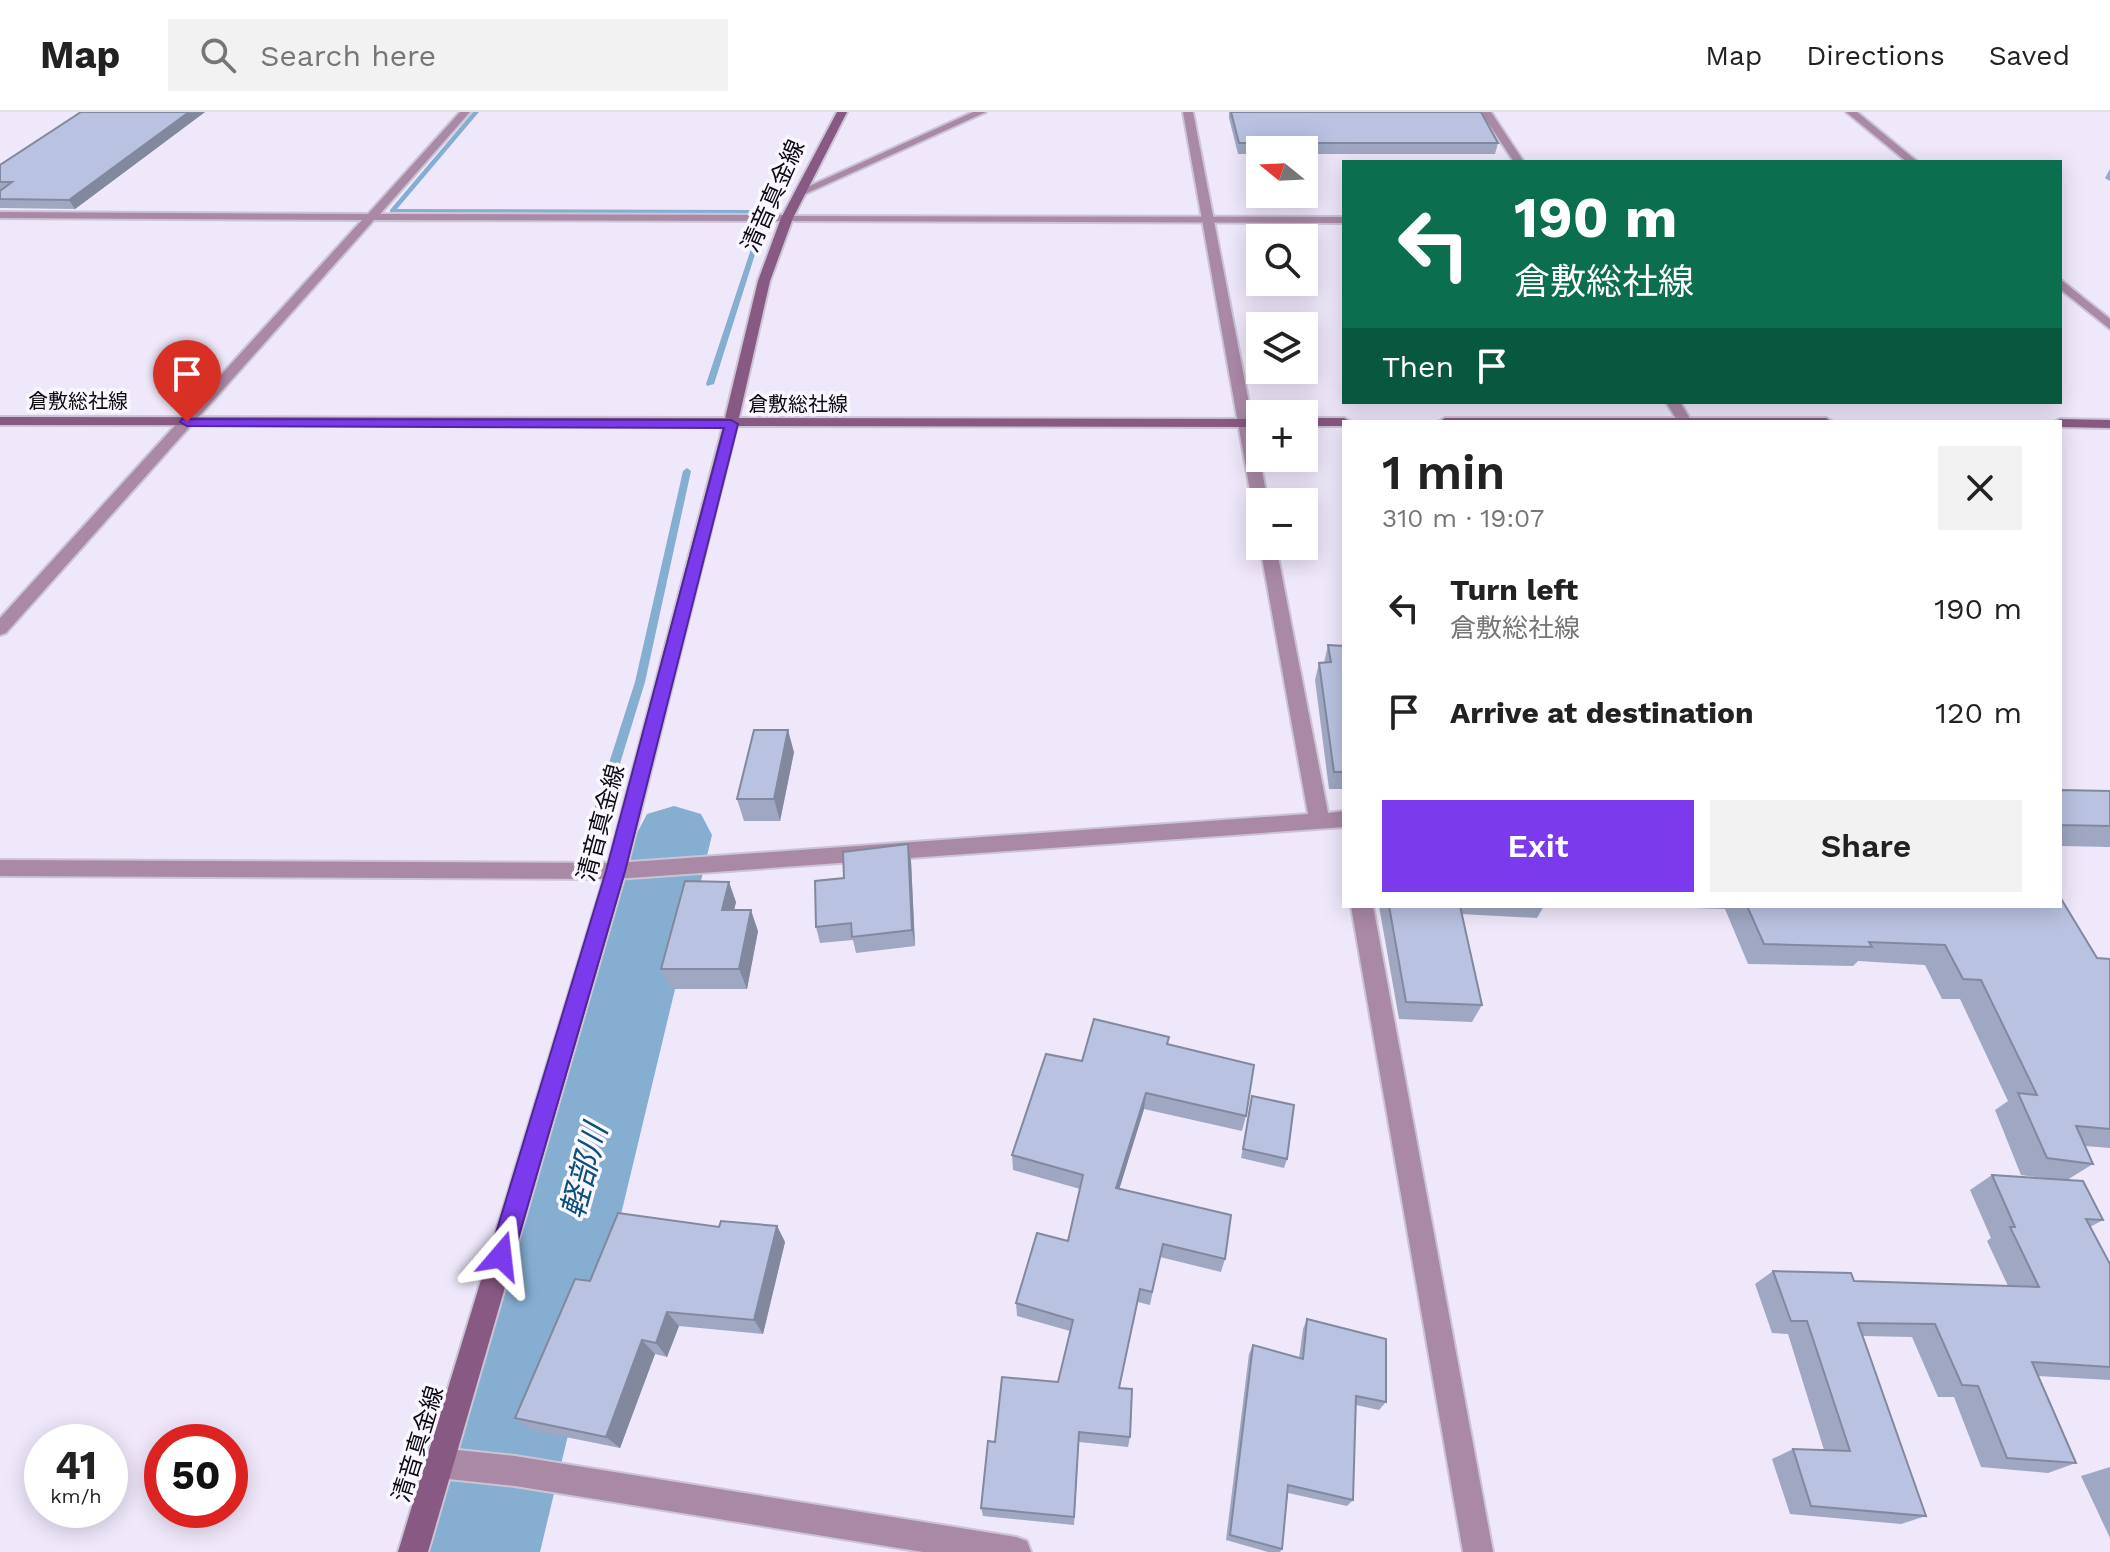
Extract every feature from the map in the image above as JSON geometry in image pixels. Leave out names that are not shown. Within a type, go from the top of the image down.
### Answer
[{"type":"main road","name":"清音真金線","points":[[413,1552],[616,871],[731,424],[754,319],[787,218],[842,112]]},
{"type":"main road","name":"倉敷総社線","points":[[0,421],[1246,423]]},
{"type":"main road","points":[[1318,422],[1342,422]]},
{"type":"main road","points":[[2062,423],[2110,424]]},
{"type":"street","points":[[0,629],[465,112]]},
{"type":"street","points":[[799,193],[981,112]]},
{"type":"street","points":[[1188,112],[1248,400]]},
{"type":"street","points":[[1486,112],[1518,160]]},
{"type":"street","points":[[1851,112],[1911,160]]},
{"type":"street","points":[[0,215],[1342,220]]},
{"type":"street","points":[[2062,285],[2110,325]]},
{"type":"street","points":[[1271,560],[1319,819]]},
{"type":"street","points":[[0,868],[616,871],[1342,819]]},
{"type":"street","points":[[1362,908],[1478,1552]]},
{"type":"street","points":[[439,1463],[502,1470],[1016,1552]]},
{"type":"building","points":[[81,112],[189,112],[69,200],[0,199],[0,191],[12,182],[0,182],[0,165]]},
{"type":"building","points":[[1231,112],[1481,112],[1498,143],[1318,143],[1318,136],[1246,136],[1246,143],[1239,143]]},
{"type":"building","points":[[1328,645],[1342,646],[1342,772],[1334,772],[1319,663],[1331,662]]},
{"type":"building","points":[[754,730],[788,730],[774,799],[737,799]]},
{"type":"building","points":[[2062,790],[2110,791],[2110,826],[2062,825]]},
{"type":"building","points":[[908,844],[912,930],[852,937],[851,923],[816,927],[815,881],[844,878],[843,852]]},
{"type":"building","points":[[685,881],[729,882],[722,910],[751,910],[739,969],[661,969]]},
{"type":"building","points":[[2062,900],[2097,958],[2110,959],[2110,1129],[2076,1126],[2093,1164],[2047,1158],[2018,1093],[2037,1095],[1981,980],[1963,979],[1945,945],[1869,942],[1872,947],[1764,944],[1748,908],[2062,908]]},
{"type":"building","points":[[1389,908],[1460,908],[1482,1005],[1406,1002]]},
{"type":"building","points":[[1094,1019],[1169,1037],[1167,1044],[1254,1065],[1246,1116],[1146,1093],[1116,1188],[1231,1215],[1225,1259],[1163,1244],[1152,1292],[1140,1289],[1119,1388],[1132,1389],[1130,1437],[1079,1432],[1074,1517],[981,1508],[988,1441],[995,1442],[1002,1377],[1058,1382],[1073,1320],[1016,1303],[1037,1233],[1068,1241],[1083,1175],[1012,1155],[1046,1054],[1082,1061]]},
{"type":"building","points":[[1252,1096],[1294,1105],[1287,1159],[1243,1149]]},
{"type":"building","points":[[1992,1175],[2083,1181],[2103,1220],[2086,1219],[2110,1264],[2110,1367],[2032,1362],[2076,1463],[2007,1458],[1978,1386],[1962,1385],[1935,1324],[1858,1323],[1926,1516],[1811,1506],[1793,1449],[1850,1451],[1807,1321],[1791,1321],[1773,1271],[1851,1273],[1854,1281],[2039,1287],[2010,1227],[2015,1227]]},
{"type":"building","points":[[618,1213],[719,1227],[721,1221],[777,1226],[754,1320],[667,1312],[656,1343],[642,1340],[606,1437],[515,1418],[575,1279],[590,1281]]},
{"type":"building","points":[[1307,1319],[1386,1339],[1386,1402],[1356,1396],[1353,1500],[1288,1485],[1282,1549],[1230,1535],[1253,1345],[1303,1359]]},
{"type":"waterway","points":[[476,112],[392,211],[751,212]]},
{"type":"waterway","points":[[710,384],[760,229]]},
{"type":"waterway","points":[[599,837],[591,838],[640,682],[687,471]]},
{"type":"waterway","name":"軽部川","points":[[666,835],[674,835]]},
{"type":"waterway","name":"軽部川","points":[[482,1552],[674,835]]},
{"type":"route","points":[[187,422],[731,424],[616,871],[501,1256]]}]
